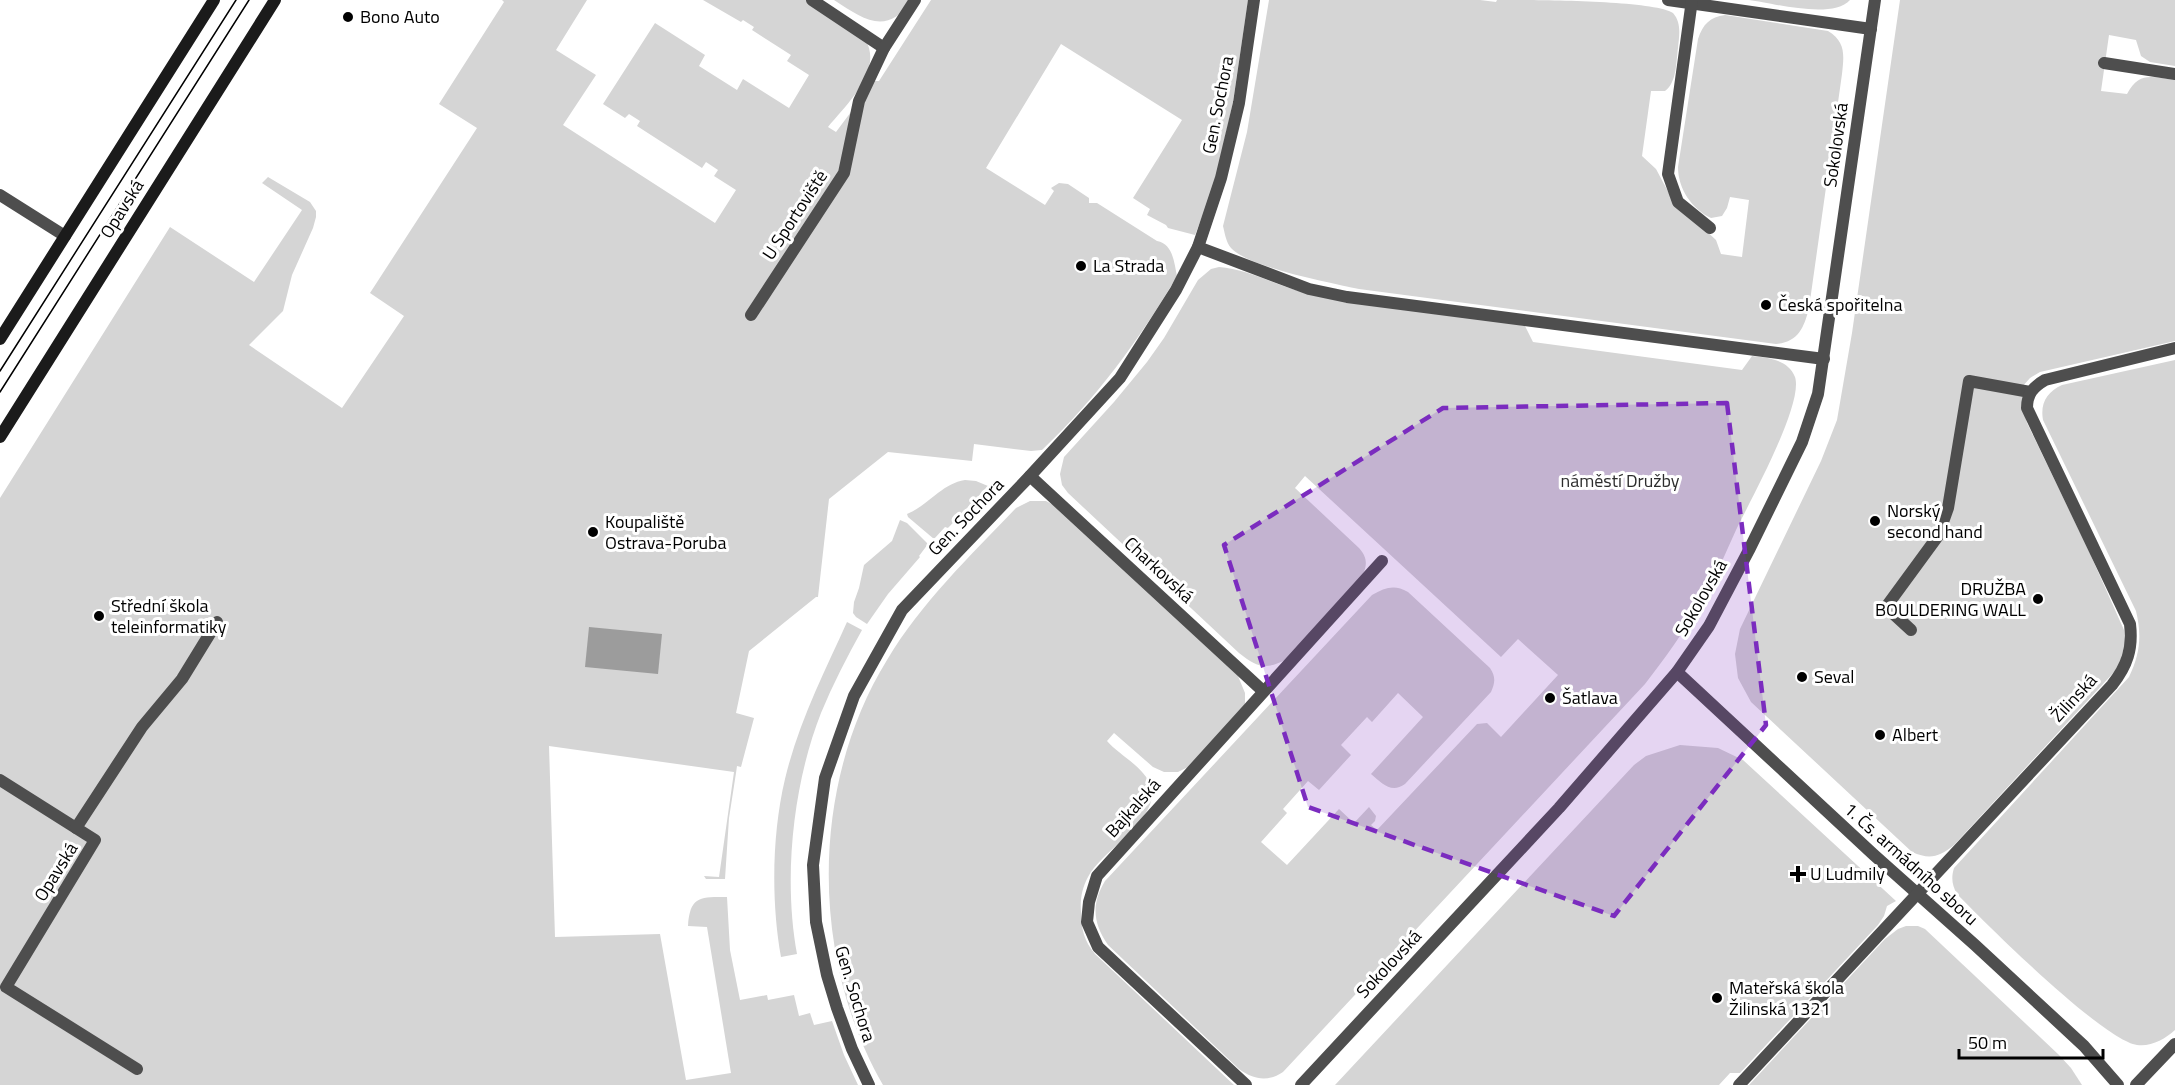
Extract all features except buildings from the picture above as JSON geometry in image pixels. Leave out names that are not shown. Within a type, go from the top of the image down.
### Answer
[{"type":"main road","name":"Opavská","points":[[0,339],[214,0]]},
{"type":"main road","name":"Opavská","points":[[0,437],[275,0]]},
{"type":"street","points":[[812,0],[884,48]]},
{"type":"street","name":"U Sportoviště","points":[[752,315],[844,173],[858,101],[884,48],[915,0]]},
{"type":"street","name":"Gen. Sochora","points":[[870,1085],[852,1049],[827,975],[816,922],[813,865],[825,778],[854,696],[902,610],[1120,378],[1176,290],[1198,247],[1221,178],[1239,103],[1254,0]]},
{"type":"street","points":[[1668,0],[1871,29]]},
{"type":"street","name":"Sokolovská","points":[[1301,1085],[1559,808],[1677,672],[1717,613],[1794,460],[1814,410],[1824,359],[1875,0]]},
{"type":"street","points":[[1692,2],[1668,174],[1678,201],[1710,228]]},
{"type":"street","points":[[2104,63],[2175,74]]},
{"type":"street","points":[[0,195],[65,236]]},
{"type":"street","points":[[1198,247],[1309,289],[1347,297],[1824,359]]},
{"type":"street","points":[[1911,630],[1886,607],[1938,536],[1944,522],[1969,381],[2030,392],[2045,380],[2175,348]]},
{"type":"street","name":"Žilinská","points":[[1739,1085],[2112,685],[2125,667],[2131,643],[2130,624],[2027,408],[2030,392]]},
{"type":"street","name":"Charkovská","points":[[1030,476],[1263,691]]},
{"type":"street","name":"Bajkalská","points":[[1245,1085],[1098,947],[1087,922],[1089,902],[1097,876],[1382,561]]},
{"type":"street","points":[[76,828],[142,727],[182,679],[217,622]]},
{"type":"street","name":"1. Čs. armádního sboru","points":[[1677,672],[2084,1046],[2118,1085]]},
{"type":"street","name":"Opavská","points":[[0,780],[95,840],[6,987],[137,1069]]},
{"type":"street","points":[[2136,1085],[2175,1044]]},
{"type":"highlighted area","points":[[1727,403],[1766,725],[1614,916],[1308,807],[1224,545],[1443,408]]},
{"type":"green space","points":[[502,0],[587,0],[556,50],[596,75],[563,125],[715,223],[736,190],[714,176],[718,170],[706,162],[702,168],[637,126],[640,121],[629,114],[625,118],[603,104],[655,23],[705,55],[699,66],[737,90],[743,79],[789,108],[809,75],[787,61],[791,55],[752,30],[754,27],[703,0],[807,0],[865,39],[870,51],[867,74],[853,97],[828,127],[836,132],[874,81],[879,81],[931,0],[1248,0],[1233,102],[1214,186],[1195,235],[1168,228],[1147,215],[1150,209],[1133,198],[1182,120],[1061,44],[986,168],[1045,205],[1054,191],[1051,188],[1059,183],[1068,184],[1089,198],[1089,203],[1097,203],[1166,246],[1172,254],[1177,276],[1116,368],[1081,410],[1042,450],[1031,451],[974,444],[972,461],[888,452],[829,499],[818,597],[749,651],[736,713],[754,718],[741,767],[737,766],[729,818],[725,879],[706,879],[704,876],[719,877],[734,772],[549,746],[555,937],[660,934],[686,1080],[731,1073],[707,927],[688,926],[691,909],[698,900],[727,897],[730,950],[740,1000],[767,995],[768,1000],[794,995],[799,1016],[810,1013],[814,1025],[832,1021],[858,1085],[0,1085],[0,498],[170,227],[254,282],[302,210],[262,183],[268,177],[310,202],[316,211],[316,217],[292,275],[283,311],[249,345],[342,408],[404,316],[370,293],[477,128],[439,104],[504,2]]},
{"type":"green space","points":[[834,0],[913,0],[894,18],[875,21],[856,14]]},
{"type":"green space","points":[[1269,0],[1562,1],[1642,5],[1673,13],[1678,21],[1679,30],[1675,71],[1672,82],[1665,91],[1651,91],[1642,156],[1656,169],[1672,199],[1716,240],[1721,254],[1742,257],[1749,200],[1730,197],[1722,216],[1711,218],[1692,204],[1680,183],[1678,167],[1698,39],[1705,25],[1715,17],[1725,15],[1828,31],[1841,44],[1843,67],[1809,308],[1799,333],[1784,343],[1776,344],[1359,289],[1272,268],[1240,255],[1229,246],[1223,226],[1247,132]]},
{"type":"green space","points":[[1749,0],[1850,0],[1841,6],[1816,10]]},
{"type":"green space","points":[[1900,0],[2175,0],[2175,66],[2150,62],[2141,56],[2136,40],[2109,35],[2101,91],[2127,94],[2136,82],[2147,77],[2175,80],[2175,341],[2040,372],[2022,387],[2022,405],[2027,423],[2124,630],[2121,659],[2115,671],[1954,845],[1934,856],[1912,852],[1751,702],[1738,678],[1735,654],[1740,629],[1821,461],[1837,420],[1852,333]]},
{"type":"green space","name":"náměstí Družby","points":[[1219,267],[1241,271],[1307,293],[1471,316],[1525,326],[1533,342],[1742,370],[1752,356],[1771,359],[1788,366],[1795,377],[1796,390],[1792,408],[1774,453],[1705,595],[1681,635],[1645,684],[1283,1072],[1266,1078],[1250,1076],[1239,1069],[1108,945],[1099,929],[1096,913],[1097,898],[1105,881],[1372,595],[1381,590],[1394,588],[1408,592],[1490,668],[1494,677],[1491,692],[1400,787],[1391,788],[1371,774],[1423,717],[1398,693],[1372,722],[1367,717],[1341,745],[1351,755],[1319,790],[1308,781],[1283,809],[1287,813],[1261,842],[1287,865],[1339,809],[1354,823],[1369,807],[1376,816],[1371,825],[1377,830],[1477,724],[1487,723],[1501,737],[1558,675],[1518,639],[1501,657],[1305,476],[1295,488],[1359,548],[1365,557],[1365,569],[1359,582],[1287,659],[1268,666],[1252,662],[1239,653],[1068,493],[1062,485],[1060,474],[1064,457],[1147,362],[1198,280],[1211,269]]},
{"type":"green space","points":[[2175,360],[2175,1030],[2158,1042],[2137,1045],[2099,1024],[2045,979],[1957,894],[1952,878],[1954,868],[2129,677],[2138,653],[2139,629],[2136,611],[2043,420],[2044,403],[2052,391],[2062,385]]},
{"type":"green space","points":[[965,480],[976,481],[988,486],[948,528],[945,527],[934,539],[908,517],[907,514],[942,490]]},
{"type":"green space","points":[[1030,501],[1046,501],[1057,507],[1238,676],[1245,693],[1245,704],[1192,765],[1178,772],[1164,772],[1153,767],[1114,733],[1107,741],[1143,773],[1151,787],[1152,799],[1139,822],[1105,856],[1088,877],[1081,903],[1084,934],[1095,954],[1234,1085],[883,1085],[859,1035],[842,983],[832,928],[829,872],[833,816],[844,761],[862,709],[900,639],[964,562],[1016,508]]},
{"type":"green space","points":[[900,520],[907,523],[928,544],[867,624],[853,613],[864,565],[892,541]]},
{"type":"green space","points":[[847,622],[862,630],[821,713],[803,770],[797,800],[791,863],[793,925],[797,954],[781,957],[774,891],[774,868],[777,822],[785,779],[804,719]]},
{"type":"green space","points":[[1680,745],[1718,748],[1743,760],[1896,901],[1887,906],[1878,925],[1740,1073],[1730,1073],[1719,1085],[1335,1085],[1634,765],[1646,756]]},
{"type":"green space","points":[[1906,926],[1918,926],[1925,929],[2059,1055],[2082,1085],[1749,1085],[1885,939]]},
{"type":"shaded area","points":[[589,627],[662,634],[658,674],[585,667]]},
{"type":"tram line","points":[[0,371],[236,0]]},
{"type":"tram line","points":[[0,392],[249,0]]},
{"type":"place","name":"Bono Auto","points":[[348,17]]},
{"type":"place","name":"La Strada","points":[[1081,266]]},
{"type":"place","name":"Česká spořitelna","points":[[1766,305]]},
{"type":"place","name":"Norský second hand","points":[[1875,521]]},
{"type":"place","name":"Koupaliště Ostrava-Poruba","points":[[593,532]]},
{"type":"place","name":"DRUŽBA BOULDERING WALL","points":[[2038,599]]},
{"type":"place","name":"Střední škola teleinformatiky","points":[[99,616]]},
{"type":"place","name":"Seval","points":[[1802,677]]},
{"type":"place","name":"Šatlava","points":[[1550,698]]},
{"type":"place","name":"Albert","points":[[1880,735]]},
{"type":"place","name":"U Ludmily","points":[[1798,874]]},
{"type":"place","name":"Mateřská škola Žilinská 1321","points":[[1717,998]]}]
